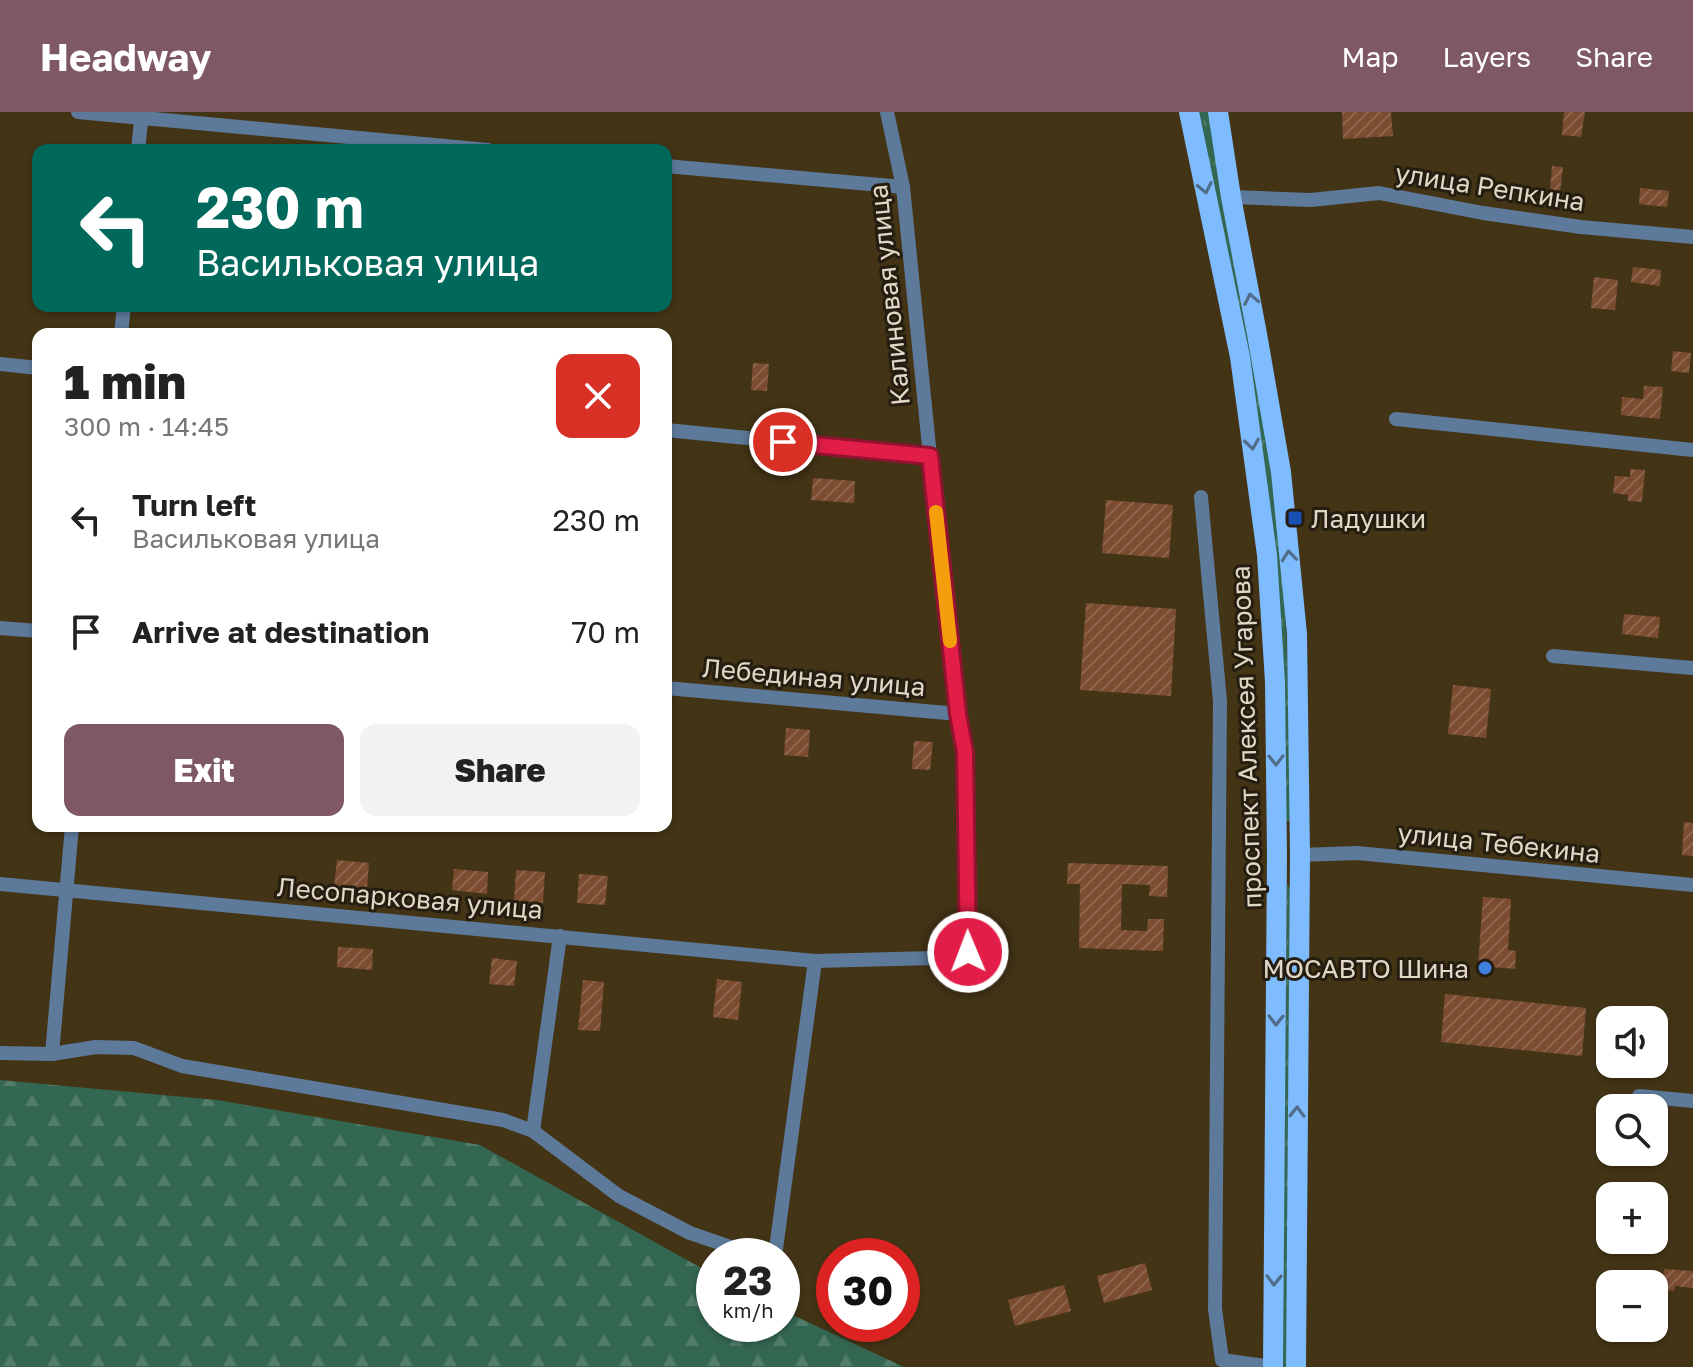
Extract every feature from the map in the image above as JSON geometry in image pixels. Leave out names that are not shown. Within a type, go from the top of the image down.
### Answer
[{"type":"main road","name":"проспект Алексея Угарова","points":[[1189,112],[1240,357],[1267,555],[1275,682],[1277,855],[1273,1367]]},
{"type":"main road","name":"проспект Алексея Угарова","points":[[1218,112],[1281,472],[1297,634],[1300,855],[1296,1367]]},
{"type":"main road","points":[[1277,855],[1300,855]]},
{"type":"street","points":[[78,112],[141,115],[429,144]]},
{"type":"street","name":"Калиновая улица","points":[[887,112],[903,187],[958,714],[965,752],[968,952]]},
{"type":"street","points":[[139,144],[141,115]]},
{"type":"street","points":[[672,167],[903,187]]},
{"type":"street","name":"улица Репкина","points":[[1231,197],[1311,200],[1379,193],[1553,223],[1693,237]]},
{"type":"street","points":[[0,364],[32,367]]},
{"type":"street","points":[[1396,419],[1693,450]]},
{"type":"street","points":[[672,431],[930,456]]},
{"type":"street","points":[[1201,497],[1220,701],[1215,1309],[1222,1360],[1273,1367]]},
{"type":"street","points":[[0,628],[32,631]]},
{"type":"street","points":[[1553,656],[1693,668]]},
{"type":"street","name":"Лебединая улица","points":[[672,689],[958,714]]},
{"type":"street","points":[[52,1054],[71,832]]},
{"type":"street","name":"улица Тебекина","points":[[1300,855],[1357,853],[1693,885]]},
{"type":"street","name":"Лесопарковая улица","points":[[0,884],[815,961],[934,958],[968,952]]},
{"type":"street","points":[[533,1131],[560,936]]},
{"type":"street","points":[[777,1238],[815,961]]},
{"type":"street","points":[[0,1053],[52,1054],[96,1047],[134,1048],[182,1066],[503,1120],[533,1131],[619,1196],[705,1238]]},
{"type":"street","points":[[1668,1099],[1693,1101]]},
{"type":"green space","points":[[1198,112],[1209,112],[1271,463],[1286,627],[1292,816],[1289,821],[1286,821],[1283,702]]},
{"type":"green space","points":[[1287,884],[1290,889],[1288,1367],[1282,1367]]},
{"type":"green space","points":[[0,1080],[217,1100],[480,1145],[696,1265],[696,1342],[800,1342],[800,1318],[816,1326],[816,1342],[850,1342],[904,1367],[0,1367]]},
{"type":"building","points":[[1342,112],[1391,112],[1393,136],[1343,139]]},
{"type":"building","points":[[1564,112],[1585,112],[1581,137],[1562,135]]},
{"type":"building","points":[[1552,166],[1563,167],[1560,193],[1550,191]]},
{"type":"building","points":[[1640,188],[1669,191],[1667,207],[1639,204]]},
{"type":"building","points":[[1633,267],[1661,270],[1660,286],[1631,282]]},
{"type":"building","points":[[1594,277],[1618,280],[1615,310],[1591,308]]},
{"type":"building","points":[[1673,351],[1691,353],[1689,373],[1671,371]]},
{"type":"building","points":[[753,363],[769,364],[767,391],[751,390]]},
{"type":"building","points":[[1644,386],[1663,387],[1660,419],[1621,415],[1622,397],[1643,399]]},
{"type":"building","points":[[1630,469],[1645,470],[1642,502],[1628,501],[1628,495],[1613,493],[1615,476],[1630,477]]},
{"type":"building","points":[[813,478],[855,481],[854,503],[811,500]]},
{"type":"building","points":[[1106,500],[1173,505],[1169,558],[1102,553]]},
{"type":"building","points":[[1086,603],[1176,609],[1171,696],[1080,690]]},
{"type":"building","points":[[1624,614],[1660,617],[1658,638],[1622,634]]},
{"type":"building","points":[[1453,685],[1491,689],[1486,738],[1448,734]]},
{"type":"building","points":[[786,728],[810,730],[808,757],[784,755]]},
{"type":"building","points":[[914,741],[933,742],[930,770],[912,769]]},
{"type":"building","points":[[1684,822],[1693,823],[1693,856],[1682,855]]},
{"type":"building","points":[[337,860],[369,863],[367,889],[334,886]]},
{"type":"building","points":[[1068,863],[1168,866],[1167,897],[1149,896],[1150,885],[1122,884],[1121,930],[1147,931],[1148,919],[1164,919],[1163,951],[1079,948],[1080,884],[1067,884]]},
{"type":"building","points":[[454,869],[488,872],[487,894],[452,890]]},
{"type":"building","points":[[516,870],[545,872],[543,903],[514,900]]},
{"type":"building","points":[[579,874],[608,876],[605,905],[577,903]]},
{"type":"building","points":[[1483,897],[1511,899],[1508,950],[1516,951],[1515,969],[1478,966]]},
{"type":"building","points":[[338,947],[373,949],[372,970],[337,967]]},
{"type":"building","points":[[492,958],[517,961],[514,986],[489,984]]},
{"type":"building","points":[[717,979],[742,982],[738,1020],[713,1017]]},
{"type":"building","points":[[583,980],[604,982],[600,1031],[578,1030]]},
{"type":"building","points":[[1445,994],[1586,1008],[1582,1056],[1441,1042]]},
{"type":"building","points":[[1145,1263],[1152,1290],[1104,1303],[1097,1276]]},
{"type":"building","points":[[1664,1269],[1693,1271],[1693,1288],[1675,1286],[1674,1291],[1668,1291],[1668,1270]]},
{"type":"building","points":[[1064,1285],[1071,1311],[1015,1326],[1008,1300]]},
{"type":"slow traffic","points":[[936,512],[950,641]]},
{"type":"place","name":"Ладушки","points":[[1295,518]]},
{"type":"place","name":"МОСАВТО Шина","points":[[1485,968]]},
{"type":"route","points":[[783,442],[930,456],[958,714],[965,752],[968,952]]}]
